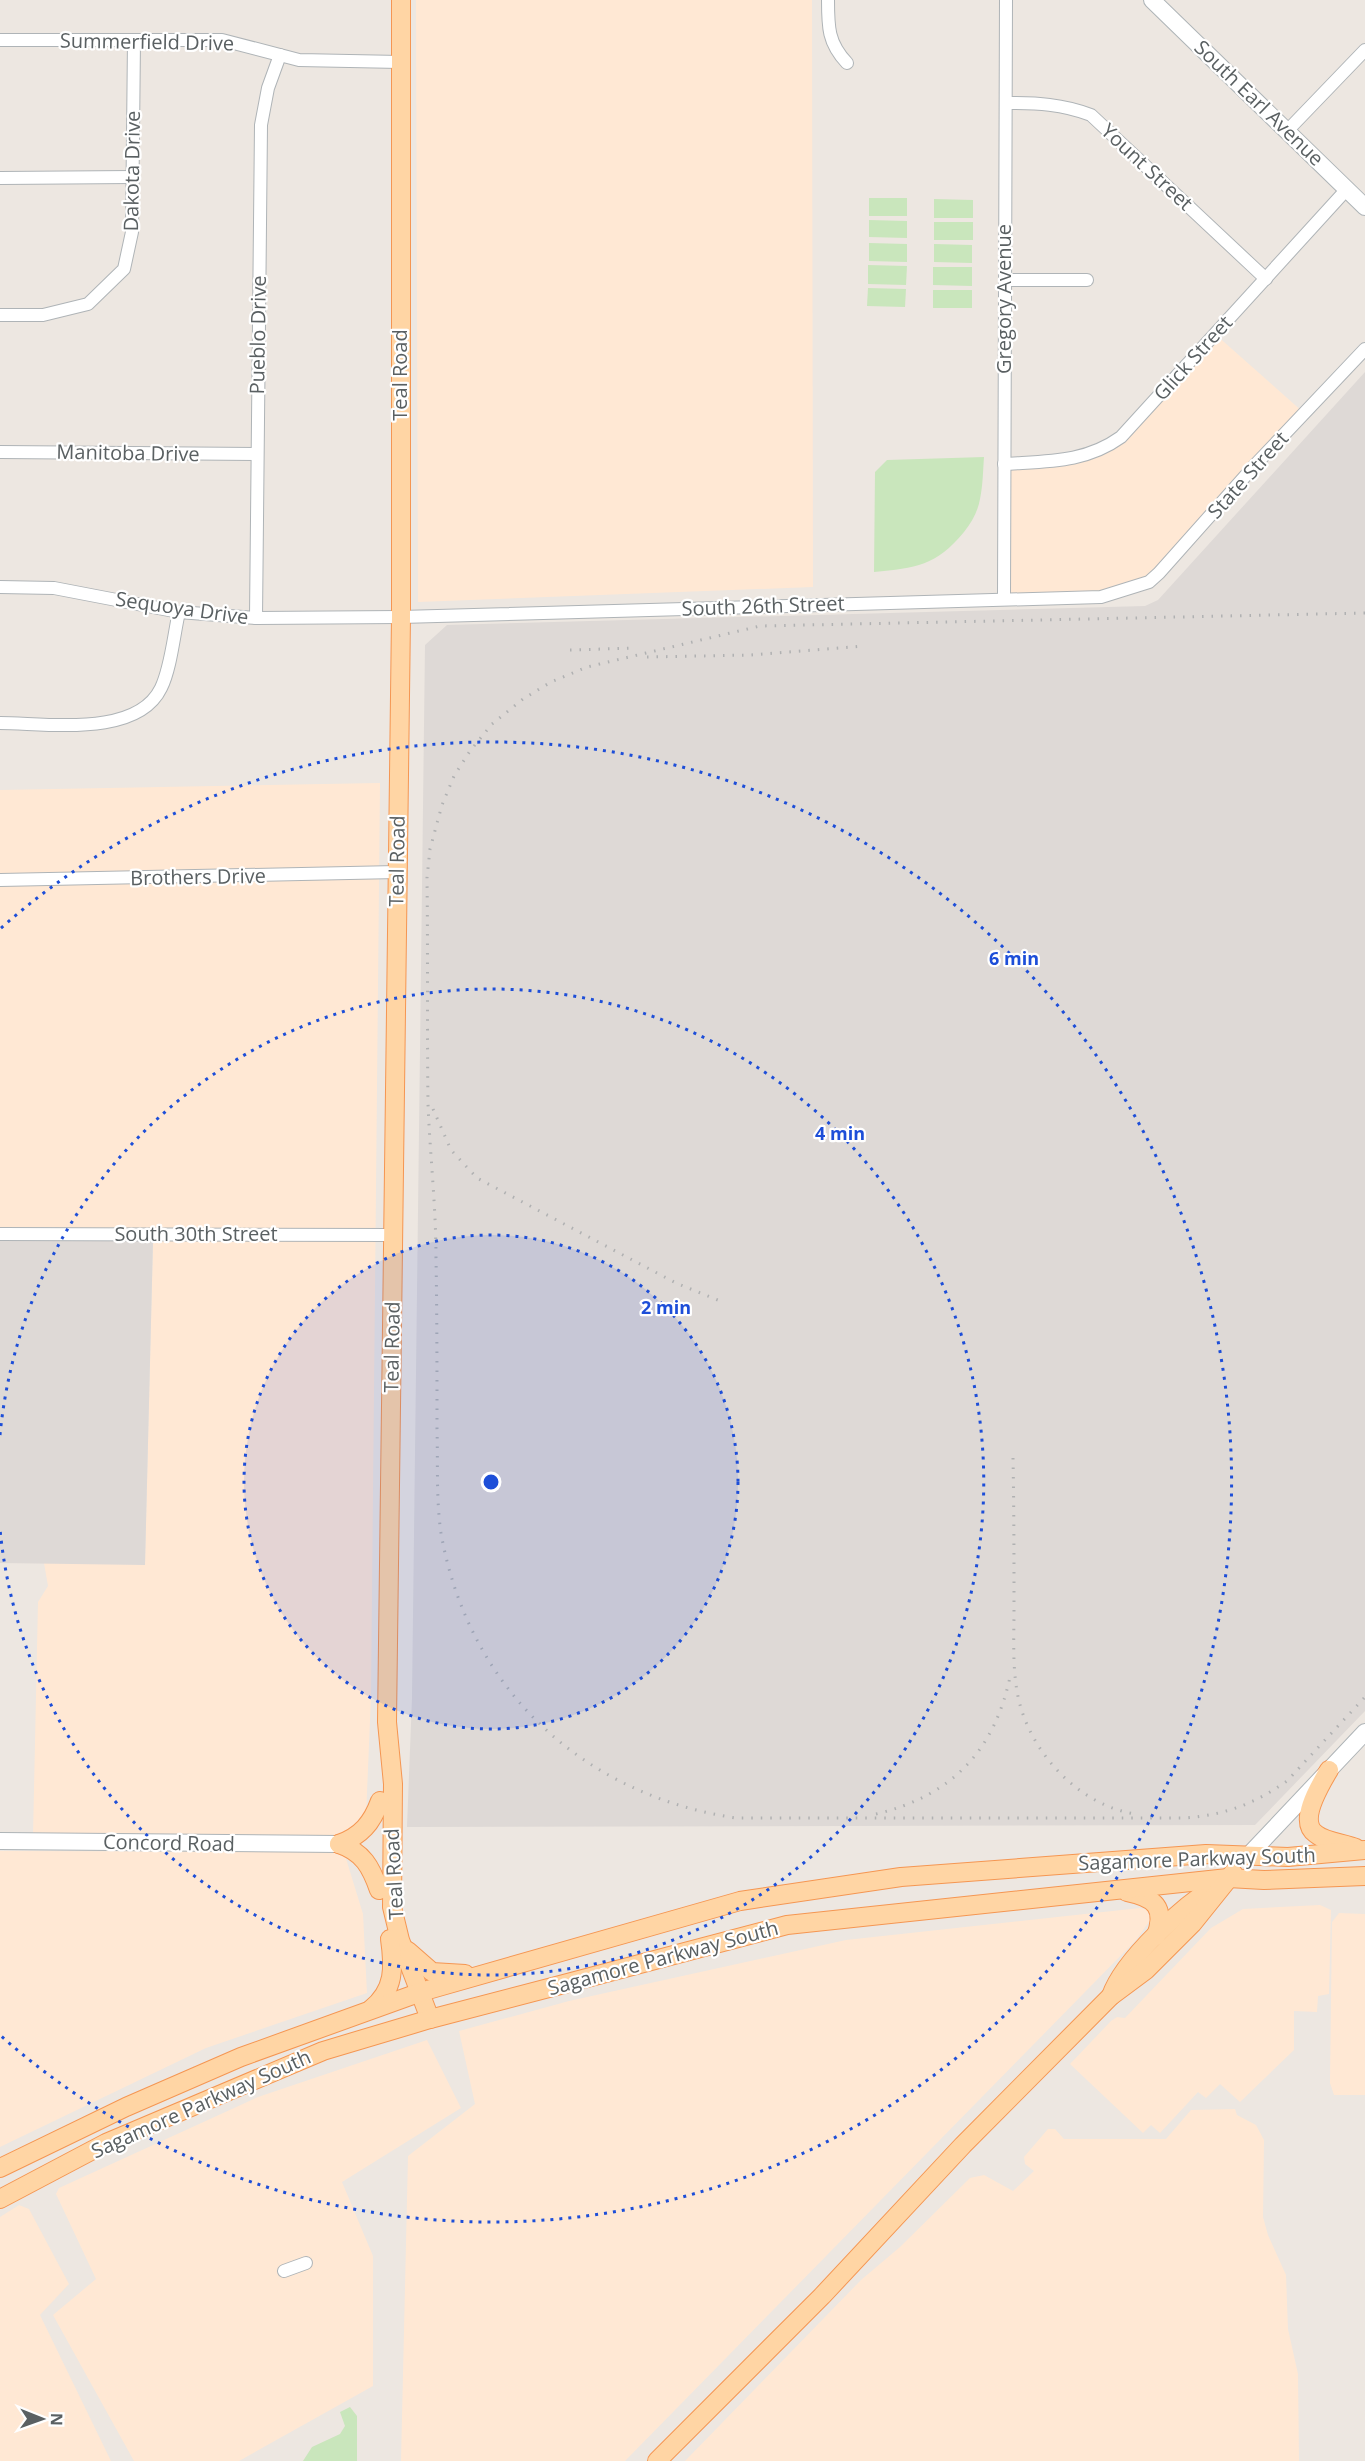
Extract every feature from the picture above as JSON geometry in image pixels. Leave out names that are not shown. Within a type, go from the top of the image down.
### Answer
[{"type":"main road","name":"Teal Road","points":[[395,1940],[392,1893],[393,1784],[387,1722],[401,617],[401,0]]},
{"type":"main road","name":"Teal Road","points":[[387,1722],[381,1750],[379,1890],[395,1940],[422,1992],[430,2019]]},
{"type":"main road","points":[[1329,1770],[1311,1806],[1308,1820],[1311,1829],[1322,1837],[1363,1850]]},
{"type":"main road","points":[[339,1844],[365,1829],[380,1801]]},
{"type":"main road","points":[[339,1844],[358,1853],[368,1863],[379,1890]]},
{"type":"main road","name":"Sagamore Parkway South","points":[[0,2168],[171,2087],[241,2057],[422,1992],[740,1901],[901,1877],[1206,1854],[1288,1857],[1363,1850]]},
{"type":"main road","points":[[657,2461],[822,2296],[963,2145],[1111,1996],[1146,1970],[1192,1924],[1248,1856]]},
{"type":"main road","name":"Sagamore Parkway South","points":[[0,2199],[106,2143],[323,2051],[430,2019],[787,1925],[1228,1878],[1264,1881],[1365,1876]]},
{"type":"main road","points":[[1111,1996],[1121,1974],[1190,1902],[1228,1878]]},
{"type":"main road","points":[[1116,1890],[1144,1896],[1156,1905],[1161,1918],[1156,1937]]},
{"type":"main road","points":[[395,1940],[432,1972],[449,1974],[494,1971]]},
{"type":"main road","points":[[367,2012],[387,1991],[392,1980],[395,1940]]},
{"type":"street","points":[[828,0],[829,38],[847,63]]},
{"type":"street","name":"Gregory Avenue","points":[[1004,598],[1006,0]]},
{"type":"street","name":"South Earl Avenue","points":[[1152,0],[1365,207]]},
{"type":"street","name":"Summerfield Drive","points":[[0,40],[222,40],[299,60],[400,62]]},
{"type":"street","name":"Dakota Drive","points":[[0,315],[43,315],[88,304],[124,269],[132,232],[134,40]]},
{"type":"street","points":[[1288,130],[1365,50]]},
{"type":"street","name":"Pueblo Drive","points":[[256,618],[261,125],[268,88],[280,55]]},
{"type":"street","name":"Yount Street","points":[[1007,103],[1046,103],[1067,106],[1091,115],[1266,279]]},
{"type":"street","points":[[0,178],[133,177]]},
{"type":"street","name":"Glick Street","points":[[1004,464],[1069,460],[1091,455],[1108,446],[1130,428],[1347,189]]},
{"type":"street","points":[[1005,280],[1087,280]]},
{"type":"street","name":"State Street","points":[[1125,590],[1149,582],[1159,573],[1256,464],[1365,349]]},
{"type":"street","name":"Manitoba Drive","points":[[0,452],[256,454]]},
{"type":"street","name":"Sequoya Drive","points":[[0,586],[54,588],[179,612],[256,618],[401,617]]},
{"type":"street","name":"South 26th Street","points":[[401,617],[1101,597],[1125,590]]},
{"type":"street","points":[[0,723],[107,723],[132,715],[150,704],[162,687],[179,612]]},
{"type":"street","name":"Brothers Drive","points":[[0,880],[397,872]]},
{"type":"street","name":"South 30th Street","points":[[0,1233],[393,1235]]},
{"type":"street","points":[[1248,1856],[1365,1732]]},
{"type":"street","name":"Concord Road","points":[[0,1841],[339,1844]]},
{"type":"street","points":[[284,2271],[306,2263]]},
{"type":"shaded area","points":[[416,0],[812,0],[813,587],[418,602]]},
{"type":"shaded area","points":[[1215,334],[1304,413],[1159,573],[1125,590],[1004,598],[1004,464],[1108,446]]},
{"type":"shaded area","points":[[1365,372],[1365,1711],[1255,1825],[407,1827],[412,1698],[425,645],[447,625],[1145,606],[1158,600]]},
{"type":"shaded area","points":[[380,783],[371,1697],[366,1816],[362,1827],[342,1835],[33,1836],[38,1602],[48,1586],[44,1563],[145,1564],[153,1242],[59,1241],[59,1227],[0,1227],[0,790]]},
{"type":"shaded area","points":[[0,1240],[153,1241],[145,1565],[0,1563]]},
{"type":"shaded area","points":[[0,1851],[344,1852],[363,1914],[367,1993],[206,2048],[0,2147]]},
{"type":"shaded area","points":[[1320,1905],[1331,1910],[1329,1994],[1318,1996],[1317,2012],[1294,2011],[1294,2050],[1240,2102],[1220,2084],[1206,2098],[1198,2092],[1160,2133],[1151,2125],[1143,2133],[1070,2064],[1111,2021],[1117,2017],[1125,2018],[1211,1928],[1243,1909]]},
{"type":"shaded area","points":[[1140,1908],[1147,1910],[1151,1919],[1136,1940],[625,2461],[401,2461],[408,2156],[475,2104],[459,2031],[569,2001],[846,1940]]},
{"type":"shaded area","points":[[1339,1913],[1365,1914],[1365,2095],[1334,2095],[1330,2083],[1332,1922]]},
{"type":"shaded area","points":[[427,2040],[461,2108],[342,2182],[373,2256],[373,2386],[239,2461],[134,2461],[53,2315],[96,2279],[56,2194],[59,2188],[258,2097]]},
{"type":"shaded area","points":[[1235,2109],[1237,2115],[1256,2125],[1264,2140],[1263,2217],[1268,2235],[1286,2275],[1288,2329],[1298,2374],[1299,2461],[685,2461],[861,2280],[900,2247],[970,2178],[984,2175],[1013,2191],[1034,2171],[1025,2164],[1024,2157],[1048,2129],[1055,2129],[1064,2139],[1166,2139],[1191,2110]]},
{"type":"shaded area","points":[[19,2205],[29,2209],[69,2284],[40,2315],[111,2461],[0,2461],[0,2217]]},
{"type":"green space","points":[[869,198],[907,198],[907,216],[869,216]]},
{"type":"green space","points":[[934,199],[973,200],[973,218],[934,218]]},
{"type":"green space","points":[[869,220],[907,221],[907,238],[869,237]]},
{"type":"green space","points":[[934,222],[973,222],[973,240],[934,240]]},
{"type":"green space","points":[[869,243],[907,244],[907,262],[869,261]]},
{"type":"green space","points":[[934,244],[972,245],[972,263],[934,262]]},
{"type":"green space","points":[[868,265],[907,266],[906,285],[868,284]]},
{"type":"green space","points":[[933,267],[972,267],[972,286],[933,285]]},
{"type":"green space","points":[[868,288],[906,289],[905,307],[867,306]]},
{"type":"green space","points":[[933,290],[972,290],[972,308],[933,308]]},
{"type":"green space","points":[[984,457],[978,508],[970,524],[954,543],[934,559],[914,567],[874,572],[875,472],[887,460]]},
{"type":"green space","points":[[350,2407],[357,2416],[357,2461],[303,2461],[312,2447],[340,2434],[345,2426],[340,2412]]},
{"type":"railway","points":[[1365,613],[760,626],[587,667],[551,682],[523,699],[492,724],[470,751],[454,776],[442,805],[430,849],[427,878],[428,1104],[436,1239],[437,1481],[441,1533],[455,1589],[477,1640],[506,1685],[541,1725],[582,1759],[629,1786],[680,1806],[736,1818],[1185,1818],[1239,1807],[1287,1781],[1365,1697]]},
{"type":"railway","points":[[647,657],[751,655],[864,646]]},
{"type":"railway","points":[[570,650],[636,648]]},
{"type":"railway","points":[[433,1109],[451,1150],[477,1178],[676,1283],[725,1303]]},
{"type":"railway","points":[[1013,1458],[1014,1667],[1019,1701],[1025,1721],[1047,1758],[1077,1788],[1114,1809],[1135,1814]]},
{"type":"railway","points":[[876,1814],[903,1806],[927,1795],[948,1782],[966,1765],[982,1746],[994,1725],[1004,1700],[1011,1672]]}]
